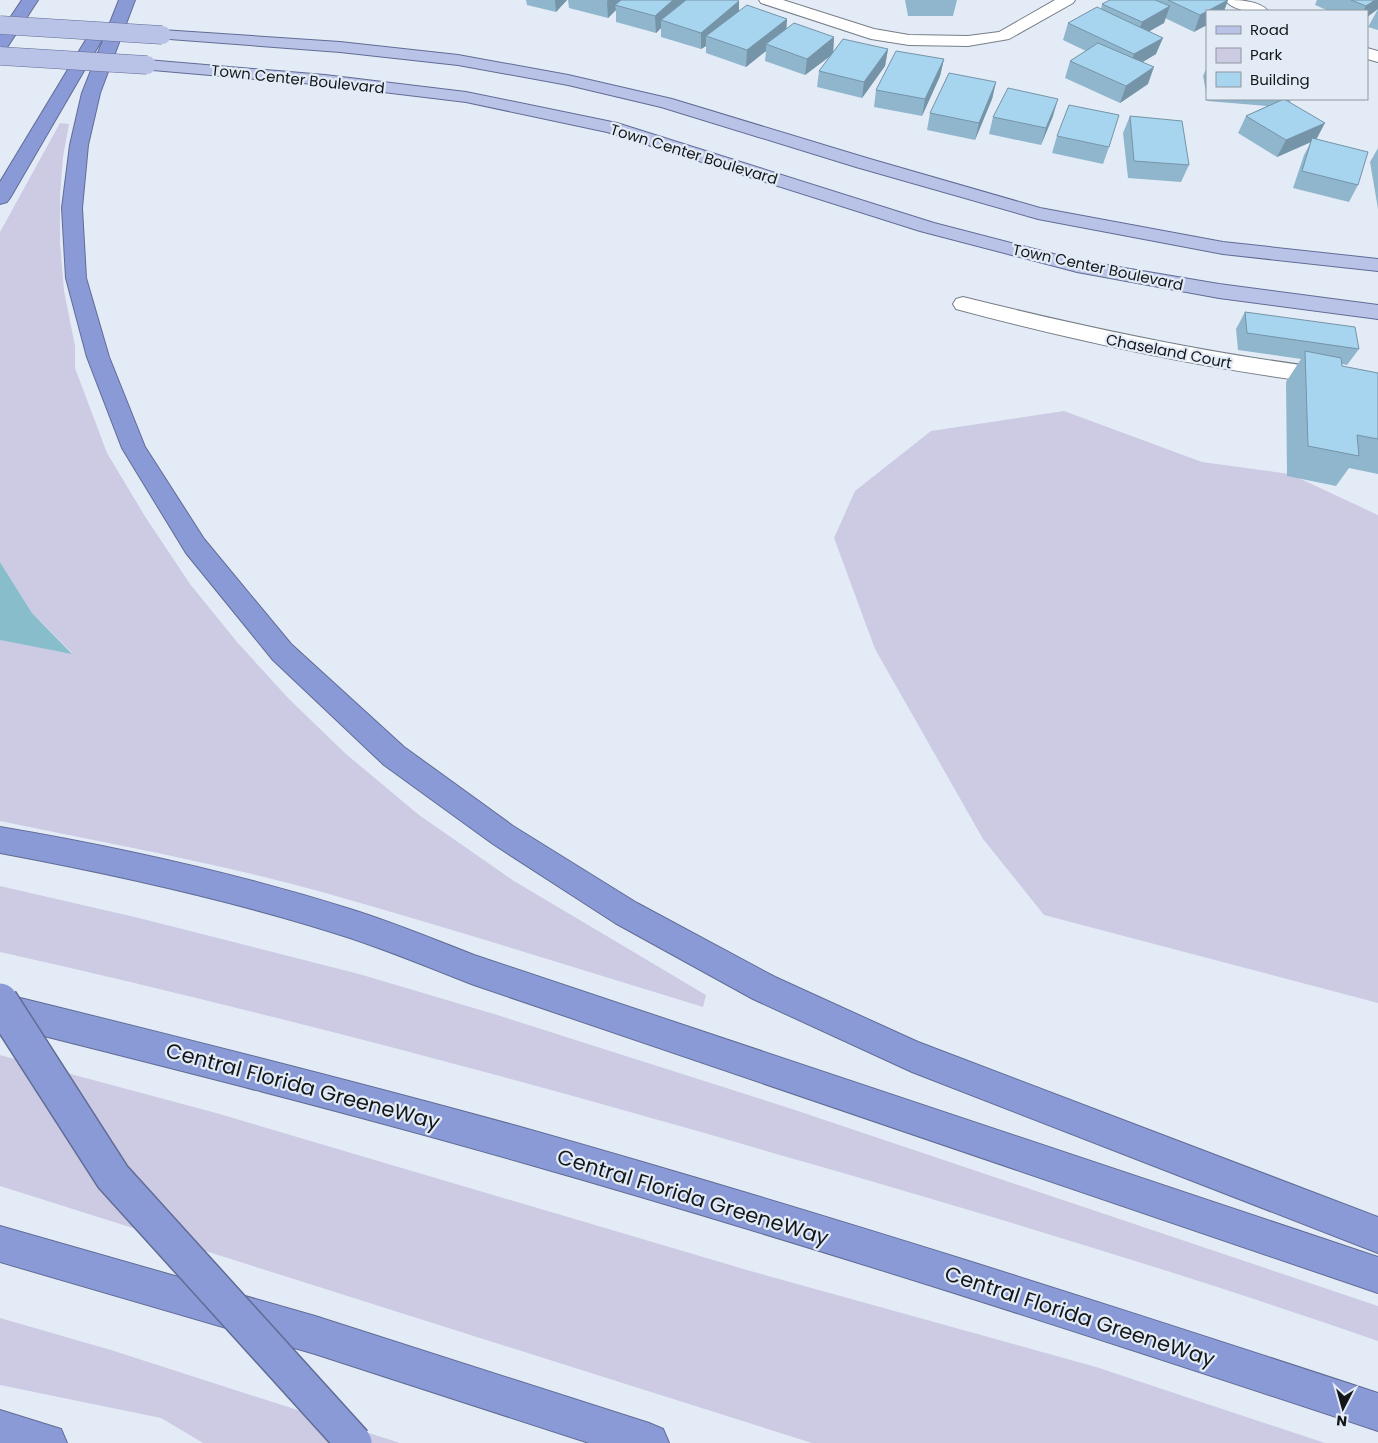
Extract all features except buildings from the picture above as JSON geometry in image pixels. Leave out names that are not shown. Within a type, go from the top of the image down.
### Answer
[{"type":"highway","points":[[0,45],[30,0]]},
{"type":"highway","points":[[0,198],[118,0]]},
{"type":"highway","points":[[127,0],[91,93],[79,145],[72,208],[76,278],[98,358],[134,448],[195,546],[282,652],[394,756],[503,834],[626,914],[764,988],[912,1056],[1378,1235]]},
{"type":"highway","points":[[0,840],[73,852],[187,878],[333,918],[483,973],[1378,1275]]},
{"type":"highway","points":[[0,1001],[113,1177],[354,1443]]},
{"type":"highway","name":"Central Florida GreeneWay","points":[[0,1009],[149,1045],[390,1109],[662,1186],[946,1273],[1378,1412]]},
{"type":"highway","points":[[0,1244],[315,1335],[648,1443]]},
{"type":"highway","points":[[0,1429],[48,1443]]},
{"type":"main road","name":"Town Center Boulevard","points":[[0,25],[370,50],[458,60],[568,80],[666,103],[863,163],[1038,213],[1223,248],[1378,265]]},
{"type":"main road","name":"Town Center Boulevard","points":[[0,56],[147,65],[324,80],[466,97],[611,127],[927,227],[1077,266],[1219,291],[1378,312]]},
{"type":"street","points":[[767,0],[871,34],[909,40],[968,42],[1003,36],[1067,0]]},
{"type":"street","points":[[1233,0],[1258,10]]},
{"type":"street","name":"Chaseland Court","points":[[963,304],[1083,334],[1203,358],[1322,377],[1378,382]]},
{"type":"green space","points":[[60,123],[69,124],[63,157],[60,196],[60,242],[64,291],[75,346],[75,368],[107,453],[146,518],[190,584],[237,642],[289,699],[346,754],[419,815],[514,881],[706,995],[703,1007],[322,892],[121,845],[0,821],[0,640],[72,653],[32,613],[0,562],[0,232]]},
{"type":"green space","points":[[1064,411],[1202,462],[1290,474],[1378,515],[1378,1003],[1044,915],[983,839],[875,649],[834,538],[855,491],[931,431]]},
{"type":"green space","points":[[0,886],[139,918],[359,974],[494,1014],[792,1109],[1378,1306],[1378,1341],[1233,1292],[1087,1246],[695,1130],[398,1049],[200,999],[0,952]]},
{"type":"green space","points":[[0,1055],[216,1113],[747,1270],[1096,1367],[1325,1443],[812,1443],[0,1186]]},
{"type":"green space","points":[[0,1318],[111,1350],[400,1443],[203,1443],[161,1418],[0,1385]]},
{"type":"water","points":[[0,562],[32,613],[72,654],[0,640]]}]
